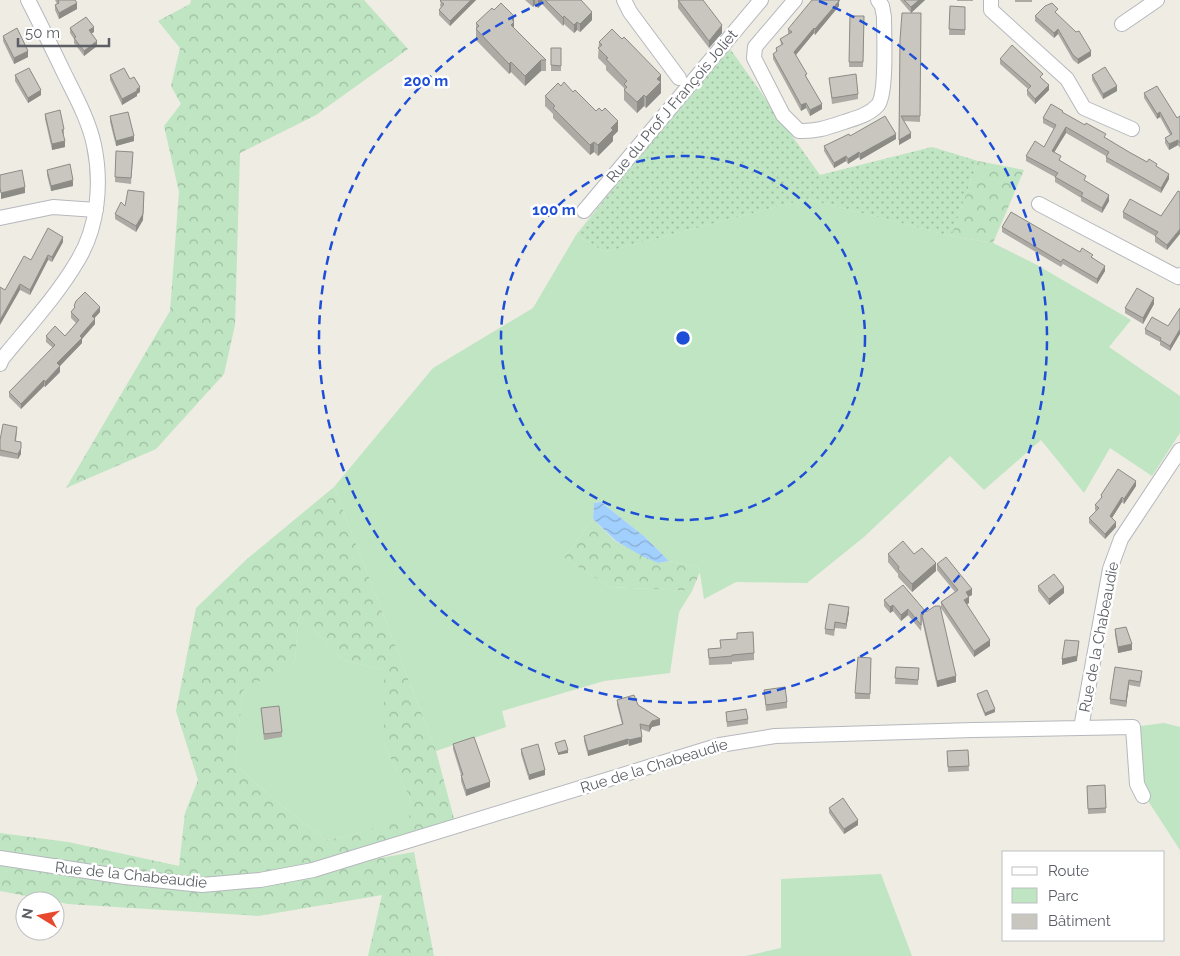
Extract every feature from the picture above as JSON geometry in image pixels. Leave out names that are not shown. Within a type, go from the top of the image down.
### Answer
[{"type":"street","points":[[0,364],[2,359],[56,294],[79,258],[91,230],[96,210],[98,182],[94,145],[79,102],[28,0]]},
{"type":"street","name":"Rue du Prof J François Joliet","points":[[584,211],[761,0]]},
{"type":"street","points":[[795,0],[756,47],[754,58],[783,115],[799,131],[812,131],[866,115],[879,104],[883,91],[884,17],[882,6],[878,0]]},
{"type":"street","points":[[990,0],[991,10],[1067,79],[1084,108],[1132,130]]},
{"type":"street","points":[[1122,24],[1157,0]]},
{"type":"street","points":[[625,1],[630,12],[680,78]]},
{"type":"street","points":[[1039,204],[1178,278],[1180,275]]},
{"type":"street","points":[[0,218],[53,207],[96,210]]},
{"type":"street","name":"Rue de la Chabeaudie","points":[[0,858],[125,877],[202,885],[260,880],[312,870],[720,745],[775,736],[1081,728],[1110,569],[1122,539],[1180,450]]},
{"type":"street","points":[[1081,728],[1133,727],[1137,784],[1143,796]]},
{"type":"green space","points":[[191,0],[364,0],[408,49],[316,115],[240,153],[235,325],[224,374],[156,449],[66,488],[170,311],[179,192],[164,126],[181,104],[171,86],[180,48],[158,21],[190,4]]},
{"type":"green space","points":[[728,46],[820,175],[932,147],[978,161],[951,236],[807,199],[605,252],[576,235]]},
{"type":"green space","points":[[978,161],[1024,170],[993,243],[951,236]]},
{"type":"green space","points":[[807,199],[951,236],[993,243],[1037,265],[1131,320],[1109,347],[1180,396],[1180,433],[1152,476],[1110,448],[1084,493],[1041,440],[984,490],[950,456],[864,537],[807,583],[736,582],[704,599],[699,567],[669,561],[645,537],[601,502],[594,503],[593,519],[564,558],[610,587],[692,591],[679,612],[670,673],[604,681],[502,711],[506,727],[436,751],[334,487],[433,368],[533,308],[576,235],[605,252]]},
{"type":"green space","points":[[334,487],[436,751],[456,826],[319,869],[414,852],[434,956],[368,956],[382,895],[258,916],[68,904],[65,903],[65,891],[15,891],[15,894],[0,891],[0,833],[68,842],[179,866],[185,813],[198,780],[176,711],[196,608],[247,559]],"holes":[[[299,614],[343,660],[384,670],[384,745],[409,796],[414,814],[356,834],[326,840],[235,765],[243,690],[295,662]]]},
{"type":"green space","points":[[593,519],[615,541],[658,563],[669,561],[699,567],[700,572],[692,591],[610,587],[564,558]]},
{"type":"green space","points":[[299,614],[343,660],[384,670],[384,745],[409,796],[415,815],[356,834],[326,840],[235,765],[243,689],[295,662]]},
{"type":"green space","points":[[1164,723],[1180,727],[1180,850],[1137,784],[1133,727]]},
{"type":"green space","points":[[881,874],[912,956],[746,956],[781,948],[781,879]]},
{"type":"water","points":[[601,502],[645,537],[669,561],[658,563],[616,541],[593,519],[594,503]]},
{"type":"building","points":[[58,0],[75,0],[77,3],[59,13],[55,5],[59,3]]},
{"type":"building","points":[[441,0],[471,0],[450,21],[439,10],[444,4]]},
{"type":"building","points":[[545,0],[581,0],[592,12],[580,24],[577,22],[574,25],[564,16],[563,18]]},
{"type":"building","points":[[678,0],[703,0],[722,25],[709,41]]},
{"type":"building","points":[[812,0],[839,1],[794,52],[822,104],[810,110],[806,103],[801,105],[773,54],[777,51],[776,48],[783,44],[780,39],[792,32],[788,29]]},
{"type":"building","points":[[904,0],[919,0],[911,7]]},
{"type":"building","points":[[501,3],[514,16],[511,18],[514,22],[511,25],[546,60],[541,60],[525,76],[511,62],[509,64],[476,29],[479,26],[476,23],[492,8],[494,10]]},
{"type":"building","points":[[1052,3],[1058,9],[1055,12],[1076,32],[1079,31],[1091,51],[1078,59],[1073,55],[1058,29],[1054,33],[1035,16],[1045,6]]},
{"type":"building","points":[[950,6],[965,7],[965,30],[949,29]]},
{"type":"building","points":[[902,13],[921,13],[920,116],[901,116],[911,133],[899,140],[900,40]]},
{"type":"building","points":[[850,16],[864,16],[863,62],[849,62]]},
{"type":"building","points":[[86,17],[94,27],[89,30],[97,41],[84,51],[74,38],[76,37],[70,28]]},
{"type":"building","points":[[17,28],[28,51],[14,58],[3,36]]},
{"type":"building","points":[[612,29],[622,39],[624,37],[661,75],[657,79],[661,82],[646,97],[644,95],[637,102],[624,90],[627,87],[624,84],[627,81],[598,48],[602,45],[599,42]]},
{"type":"building","points":[[1012,45],[1043,74],[1040,77],[1049,85],[1035,99],[1027,90],[1031,86],[1000,59]]},
{"type":"building","points":[[551,48],[561,48],[561,66],[551,65]]},
{"type":"building","points":[[1105,67],[1117,86],[1103,94],[1092,75]]},
{"type":"building","points":[[29,68],[41,90],[28,98],[15,75]]},
{"type":"building","points":[[124,68],[130,79],[134,77],[140,87],[137,91],[122,99],[110,75]]},
{"type":"building","points":[[856,74],[858,94],[832,98],[829,78]]},
{"type":"building","points":[[564,82],[596,111],[599,108],[602,111],[605,108],[618,121],[611,128],[613,130],[598,145],[594,142],[590,145],[553,108],[555,106],[545,96],[558,83],[561,86]]},
{"type":"building","points":[[1157,86],[1177,118],[1180,116],[1180,143],[1178,140],[1169,144],[1165,138],[1172,134],[1160,112],[1157,114],[1144,93]]},
{"type":"building","points":[[1051,104],[1085,125],[1086,123],[1106,134],[1104,137],[1129,152],[1147,162],[1149,159],[1157,164],[1156,166],[1169,174],[1161,188],[1106,157],[1109,152],[1066,127],[1052,151],[1061,156],[1059,160],[1086,176],[1084,180],[1109,195],[1102,208],[1081,196],[1083,193],[1055,177],[1058,173],[1026,156],[1035,141],[1044,147],[1056,125],[1043,118]]},
{"type":"building","points":[[60,110],[65,141],[52,144],[45,114]]},
{"type":"building","points":[[128,112],[134,136],[116,141],[110,116]]},
{"type":"building","points":[[885,116],[896,134],[860,154],[859,152],[848,159],[846,156],[834,163],[824,146],[849,134],[850,136]]},
{"type":"building","points":[[116,151],[133,152],[131,178],[115,177]]},
{"type":"building","points":[[70,164],[73,180],[51,186],[47,170]]},
{"type":"building","points":[[22,170],[25,187],[1,193],[0,175]]},
{"type":"building","points":[[128,190],[144,192],[143,214],[136,226],[115,214],[121,202],[125,206]]},
{"type":"building","points":[[1178,191],[1180,192],[1180,229],[1167,245],[1155,236],[1158,232],[1123,212],[1130,199],[1161,216]]},
{"type":"building","points":[[1011,212],[1080,252],[1082,248],[1093,255],[1091,257],[1105,266],[1097,279],[1063,259],[1061,262],[1002,227]]},
{"type":"building","points":[[48,228],[63,237],[52,257],[48,255],[30,290],[20,284],[0,320],[0,287],[5,290],[24,256],[31,260]]},
{"type":"building","points":[[1137,288],[1154,298],[1143,318],[1125,308]]},
{"type":"building","points":[[85,292],[100,307],[92,316],[95,319],[80,336],[82,338],[57,363],[60,366],[21,404],[9,392],[55,345],[46,336],[55,326],[65,336],[79,320],[71,312],[75,307],[76,301]]},
{"type":"building","points":[[1180,308],[1180,329],[1170,346],[1160,340],[1161,338],[1145,329],[1152,317],[1168,326]]},
{"type":"building","points":[[3,424],[17,427],[15,441],[21,442],[18,454],[0,450]]},
{"type":"building","points":[[1118,469],[1136,481],[1124,499],[1122,497],[1110,516],[1116,522],[1105,534],[1089,518],[1099,508],[1095,505],[1102,497],[1101,495]]},
{"type":"building","points":[[903,541],[914,554],[922,548],[936,563],[912,584],[898,569],[899,567],[888,554]]},
{"type":"building","points":[[946,557],[972,589],[966,592],[969,597],[964,600],[990,640],[974,651],[941,602],[958,590],[937,564]]},
{"type":"building","points":[[1054,574],[1064,587],[1049,599],[1038,586]]},
{"type":"building","points":[[903,585],[926,612],[935,606],[940,606],[956,676],[937,681],[922,615],[924,614],[921,614],[921,625],[908,609],[901,615],[893,605],[890,607],[884,600]]},
{"type":"building","points":[[829,604],[849,607],[846,624],[835,622],[834,630],[825,629]]},
{"type":"building","points":[[1126,627],[1132,644],[1118,647],[1115,629]]},
{"type":"building","points":[[753,632],[754,653],[709,658],[708,649],[721,648],[720,640],[737,639],[737,633]]},
{"type":"building","points":[[1065,640],[1079,641],[1077,656],[1062,659]]},
{"type":"building","points":[[858,657],[871,658],[870,694],[855,693]]},
{"type":"building","points":[[896,667],[919,668],[918,680],[895,678]]},
{"type":"building","points":[[1115,667],[1142,671],[1140,682],[1129,680],[1126,701],[1110,699]]},
{"type":"building","points":[[785,687],[787,702],[766,705],[764,690]]},
{"type":"building","points":[[987,690],[995,709],[985,713],[977,694]]},
{"type":"building","points":[[634,695],[638,705],[660,719],[652,721],[649,726],[640,724],[642,737],[628,739],[588,751],[584,736],[623,724],[617,700]]},
{"type":"building","points":[[279,706],[282,732],[264,734],[261,708]]},
{"type":"building","points":[[746,709],[748,719],[727,722],[726,712]]},
{"type":"building","points":[[474,737],[490,782],[466,790],[453,744]]},
{"type":"building","points":[[565,740],[568,750],[558,753],[555,743]]},
{"type":"building","points":[[538,744],[545,770],[529,775],[521,749]]},
{"type":"building","points":[[968,750],[969,766],[948,767],[947,751]]},
{"type":"building","points":[[1105,785],[1106,808],[1088,809],[1087,786]]},
{"type":"building","points":[[843,798],[858,820],[844,829],[829,808]]}]
